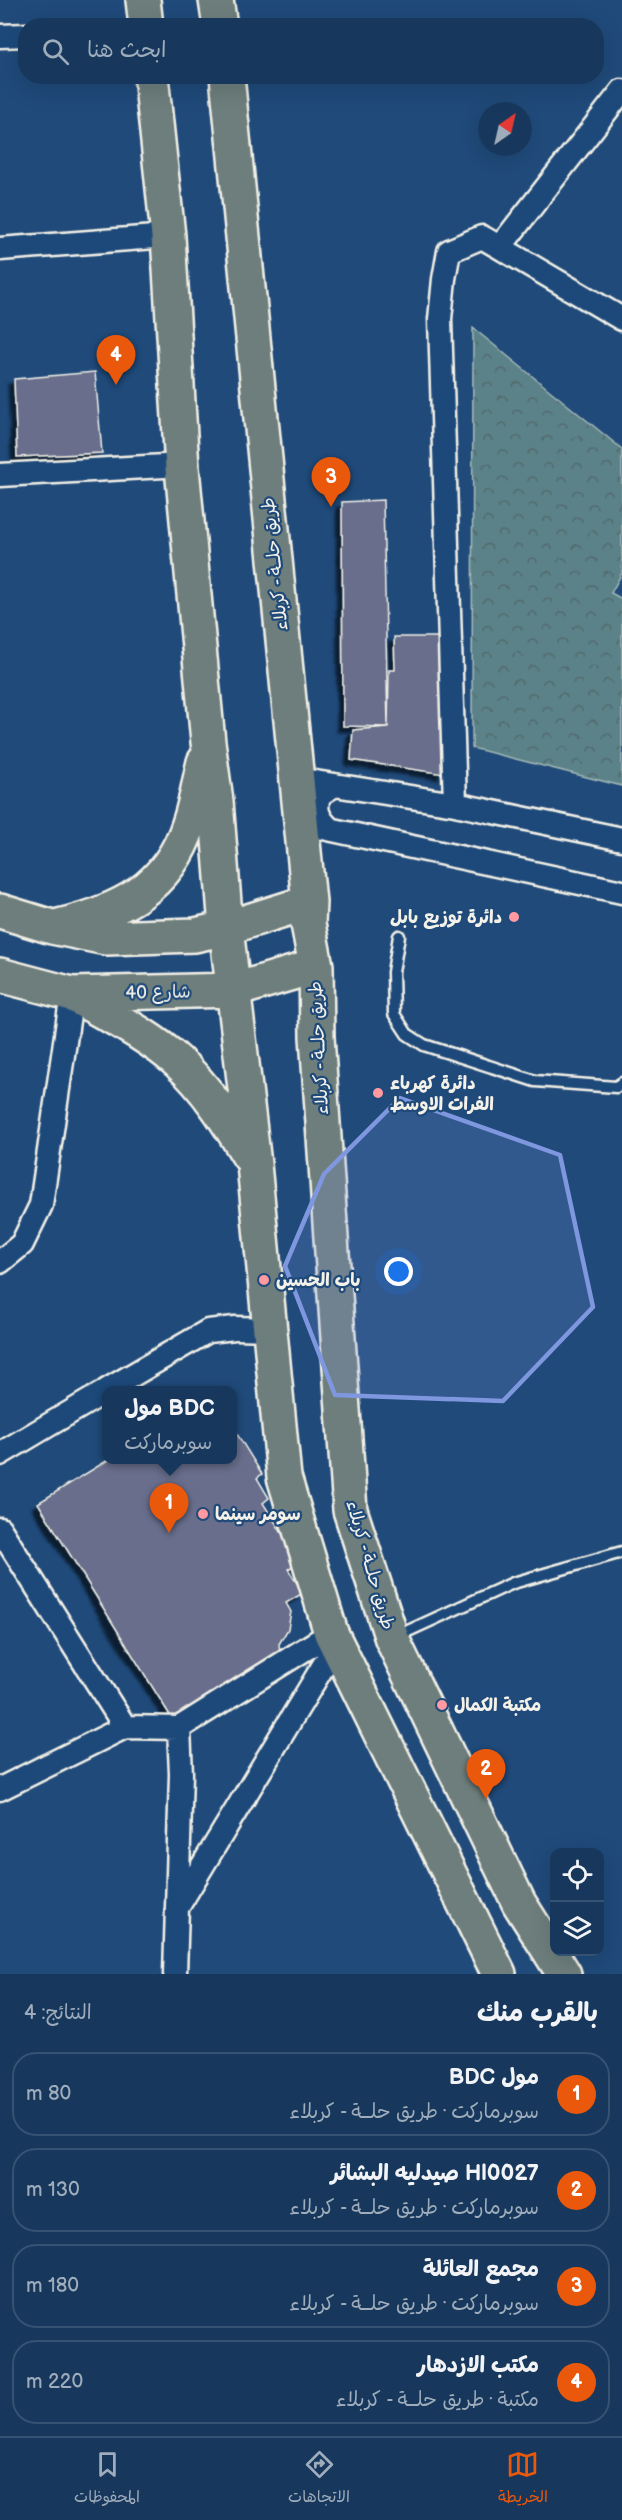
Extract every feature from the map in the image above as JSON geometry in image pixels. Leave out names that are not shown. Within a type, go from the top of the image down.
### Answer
[{"type":"main road","points":[[143,0],[145,18]]},
{"type":"main road","points":[[216,0],[219,18]]},
{"type":"main road","points":[[152,84],[168,236],[183,465],[208,742],[216,801],[226,928],[254,1164],[284,1478],[334,1639],[499,1974]]},
{"type":"main road","name":"طريق حلــة - كربلاء","points":[[228,84],[296,779],[315,826],[308,924],[316,966],[317,1037],[350,1510],[392,1639],[519,1903],[564,1974]]},
{"type":"main road","points":[[52,927],[113,909],[141,893],[157,880],[174,860],[189,825],[208,742]]},
{"type":"main road","points":[[0,911],[52,927],[106,938],[195,935],[226,928],[309,902]]},
{"type":"main road","name":"شارع 40","points":[[0,975],[72,994],[235,990],[316,966]]},
{"type":"main road","points":[[72,994],[139,1034],[176,1060],[219,1109],[254,1164]]},
{"type":"street","points":[[0,36],[18,35]]},
{"type":"street","points":[[500,247],[622,91]]},
{"type":"street","points":[[0,249],[168,236]]},
{"type":"street","points":[[455,804],[441,343],[442,299],[449,251],[482,237],[622,319]]},
{"type":"street","points":[[0,475],[183,465]]},
{"type":"street","points":[[296,779],[455,804],[622,839]]},
{"type":"street","points":[[335,784],[320,794],[316,808],[319,816],[315,826],[622,892]]},
{"type":"street","points":[[0,1262],[22,1244],[41,1205],[72,994]]},
{"type":"street","points":[[115,1386],[208,1331],[235,1328],[270,1329]]},
{"type":"street","points":[[0,1454],[102,1394]]},
{"type":"street","points":[[0,1529],[125,1727]]},
{"type":"street","points":[[0,1789],[125,1727],[179,1728],[334,1639]]},
{"type":"street","points":[[177,1908],[334,1639]]},
{"type":"street","points":[[175,1974],[181,1774],[179,1728]]},
{"type":"lane","points":[[399,936],[393,972],[394,1014],[407,1034],[424,1045],[535,1081],[616,1087],[622,1083]]},
{"type":"lane","points":[[392,1639],[513,1583],[622,1552]]},
{"type":"highlighted area","points":[[400,1098],[560,1155],[593,1307],[503,1401],[335,1395],[285,1266],[324,1174]]},
{"type":"green space","points":[[473,328],[622,449],[622,573],[611,593],[622,599],[622,786],[472,748]]},
{"type":"building","points":[[95,372],[102,453],[17,457],[14,379]]},
{"type":"building","points":[[383,500],[388,727],[343,726],[342,502]]},
{"type":"building","points":[[394,637],[446,637],[444,774],[351,760],[353,730],[388,727],[389,670],[395,670]]},
{"type":"building","points":[[237,1434],[262,1474],[257,1478],[269,1498],[263,1503],[300,1562],[288,1569],[303,1593],[286,1603],[291,1612],[288,1629],[279,1644],[280,1653],[176,1725],[38,1503],[102,1464],[237,1464]]},
{"type":"place","name":"مكتب الازدهار","points":[[116,385]]},
{"type":"place","name":"مجمع العائلة","points":[[331,507]]},
{"type":"place","name":"دائرة توزيع بابل","points":[[514,917]]},
{"type":"place","name":"دائرة كهرباء الفرات الاوسط","points":[[378,1093]]},
{"type":"place","name":"باب الحسين","points":[[264,1280]]},
{"type":"place","name":"سومر سينما","points":[[203,1514]]},
{"type":"place","name":"مول BDC","points":[[169,1533]]},
{"type":"place","name":"مكتبة الكمال","points":[[442,1705]]},
{"type":"place","name":"Hl0027 صيدليه البشائر","points":[[486,1799]]}]
